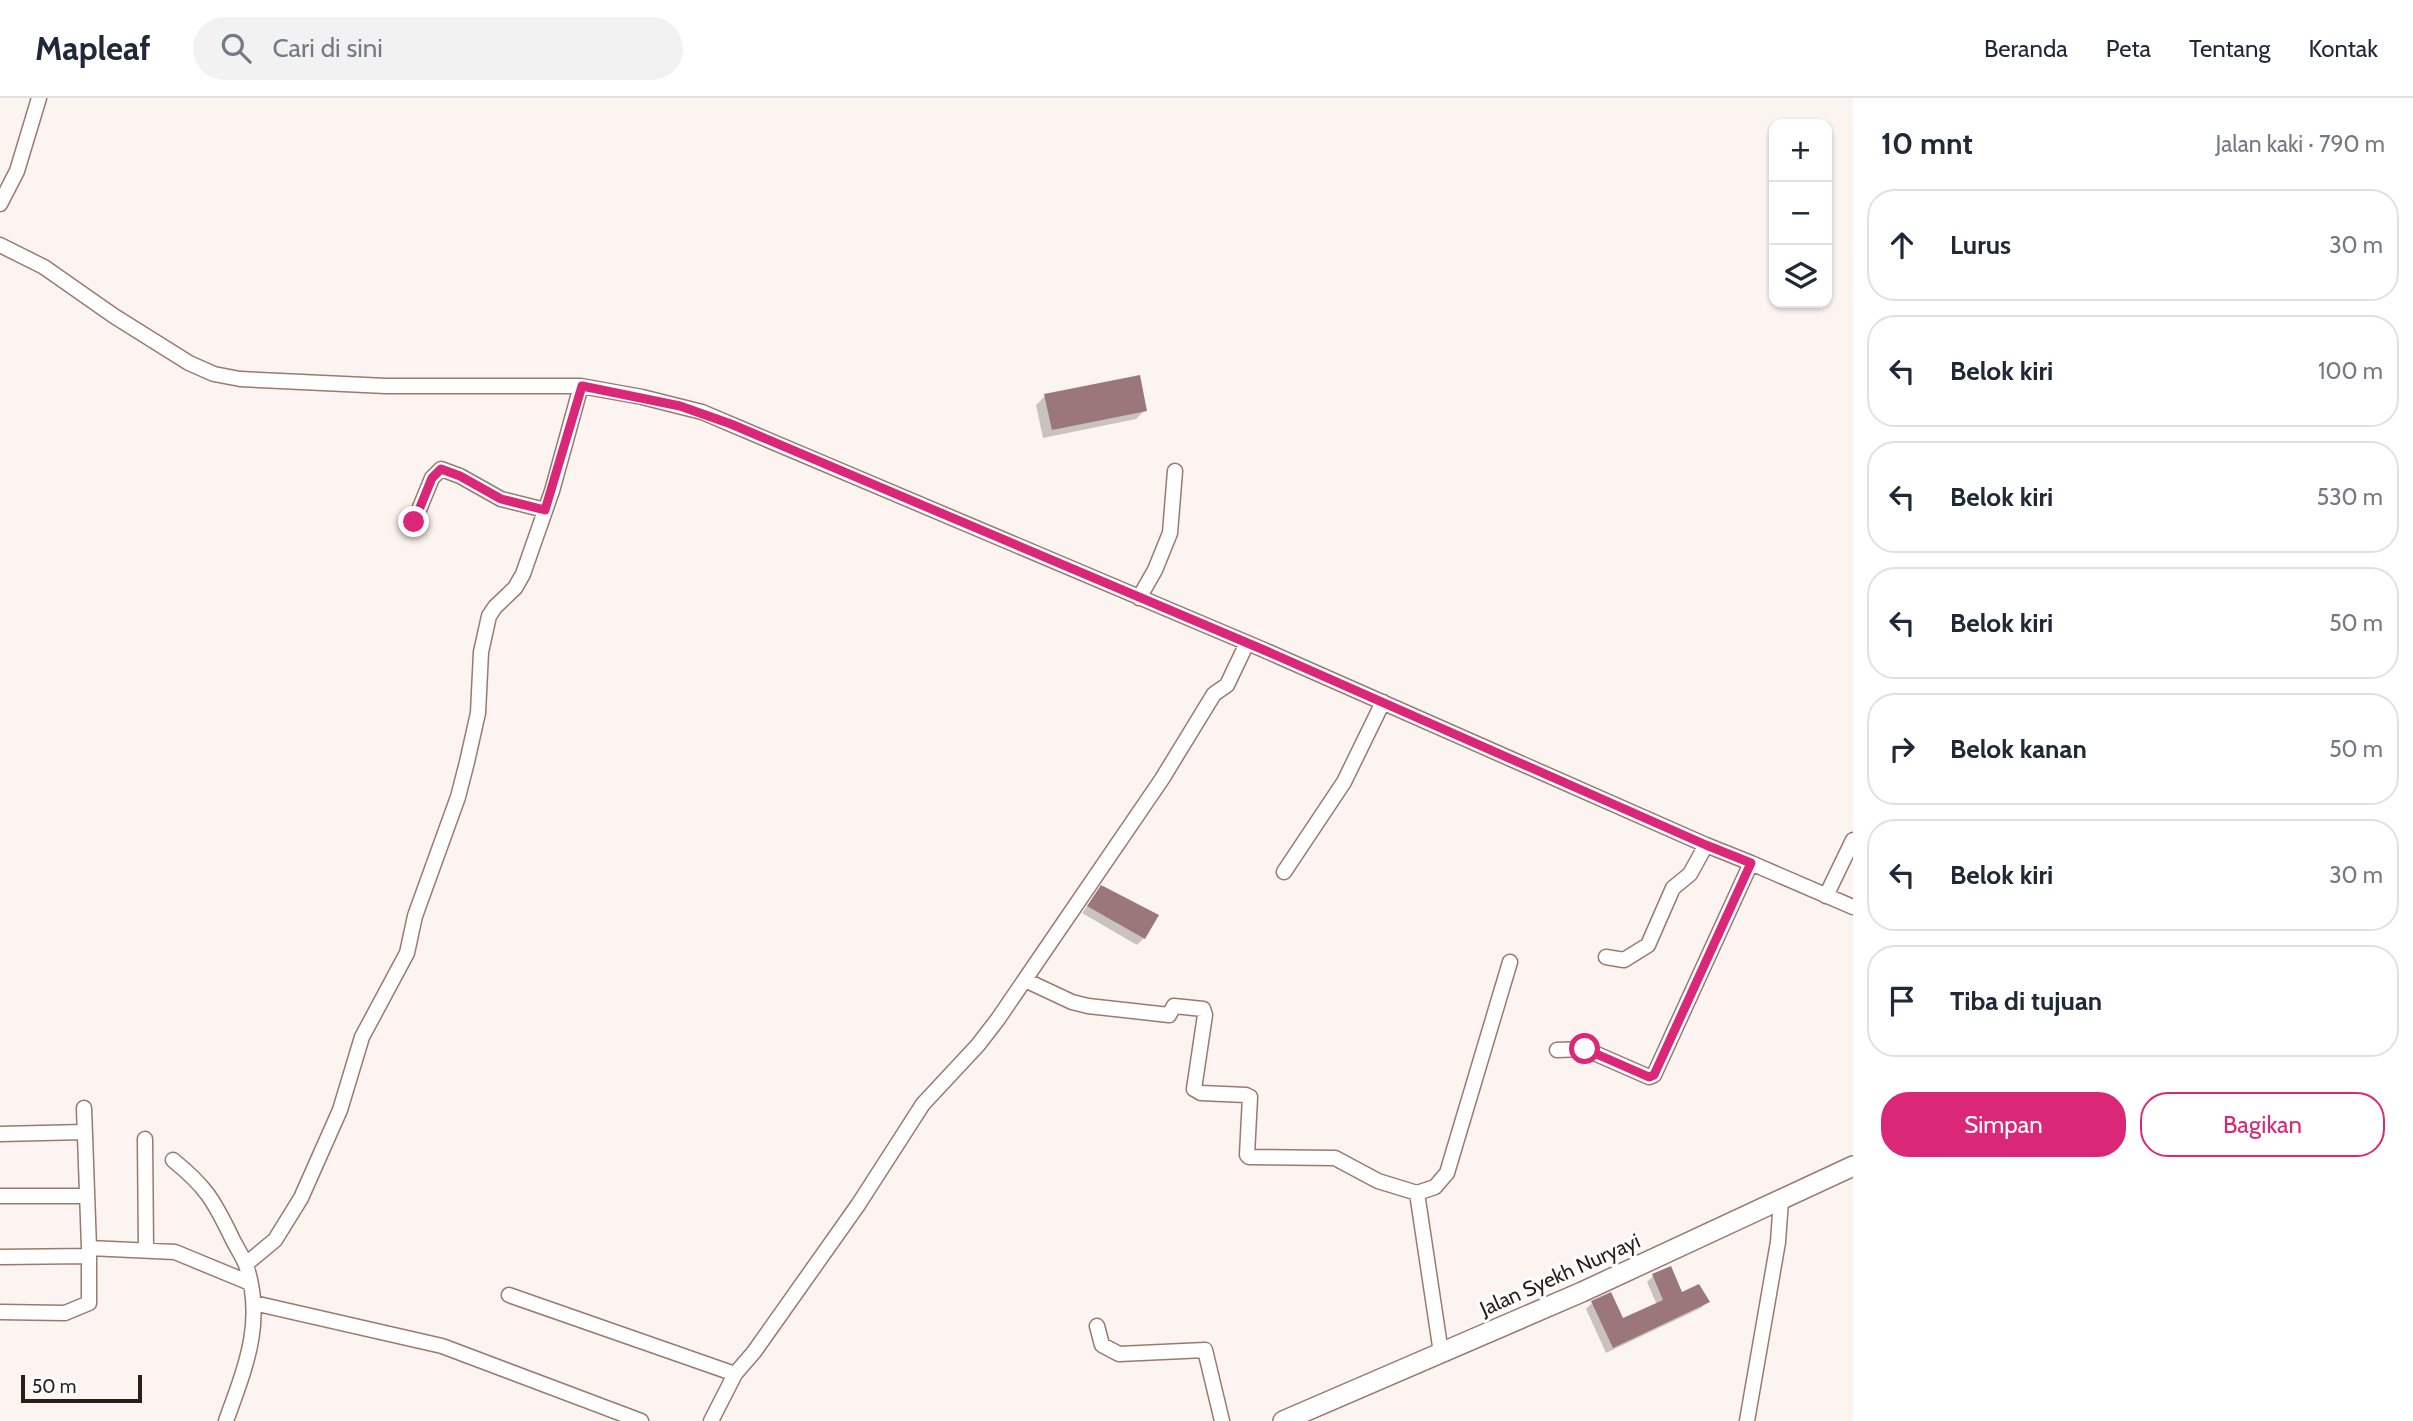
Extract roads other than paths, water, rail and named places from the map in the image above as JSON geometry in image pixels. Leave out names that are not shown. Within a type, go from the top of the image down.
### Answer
[{"type":"main road","name":"Jalan Syekh Nuryayi","points":[[1283,1421],[1582,1292],[1853,1166]]},
{"type":"street","points":[[0,204],[17,172],[38,98]]},
{"type":"street","points":[[0,245],[44,267],[188,363],[214,374],[240,379],[386,386],[582,386],[702,412],[1247,643],[1853,907]]},
{"type":"street","points":[[246,1264],[275,1240],[301,1198],[340,1110],[362,1037],[407,953],[415,916],[458,797],[467,762],[478,713],[481,652],[489,616],[520,581],[545,510],[582,386]]},
{"type":"street","points":[[414,522],[432,478],[441,469],[460,476],[501,499],[545,510]]},
{"type":"street","points":[[1139,598],[1155,570],[1170,533],[1175,471]]},
{"type":"street","points":[[711,1421],[735,1374],[754,1352],[858,1205],[923,1104],[978,1045],[1025,980],[1162,779],[1214,694],[1227,685],[1247,643]]},
{"type":"street","points":[[1284,872],[1344,782],[1383,702]]},
{"type":"street","points":[[1826,896],[1853,839]]},
{"type":"street","points":[[1606,957],[1624,960],[1648,945],[1673,888],[1690,874],[1706,845]]},
{"type":"street","points":[[1557,1050],[1585,1049],[1649,1077],[1654,1075],[1751,863]]},
{"type":"street","points":[[1025,980],[1072,1002],[1088,1006],[1169,1015],[1174,1006],[1203,1009],[1205,1015],[1194,1089],[1201,1093],[1250,1097],[1249,1157],[1335,1158],[1378,1181],[1416,1193],[1435,1186],[1447,1173],[1510,962]]},
{"type":"street","points":[[0,1312],[65,1312],[89,1303],[84,1108]]},
{"type":"street","points":[[0,1134],[84,1132]]},
{"type":"street","points":[[145,1139],[146,1251]]},
{"type":"street","points":[[173,1160],[199,1181],[217,1205],[246,1264],[250,1283],[255,1315],[248,1358],[226,1421]]},
{"type":"street","points":[[1416,1193],[1441,1353]]},
{"type":"street","points":[[0,1196],[87,1195]]},
{"type":"street","points":[[1747,1421],[1777,1242],[1781,1200]]},
{"type":"street","points":[[0,1257],[89,1252],[176,1252],[250,1283]]},
{"type":"street","points":[[509,1295],[735,1374]]},
{"type":"street","points":[[254,1303],[442,1346],[641,1421]]},
{"type":"street","points":[[1097,1326],[1102,1345],[1119,1354],[1205,1350],[1222,1421]]}]
